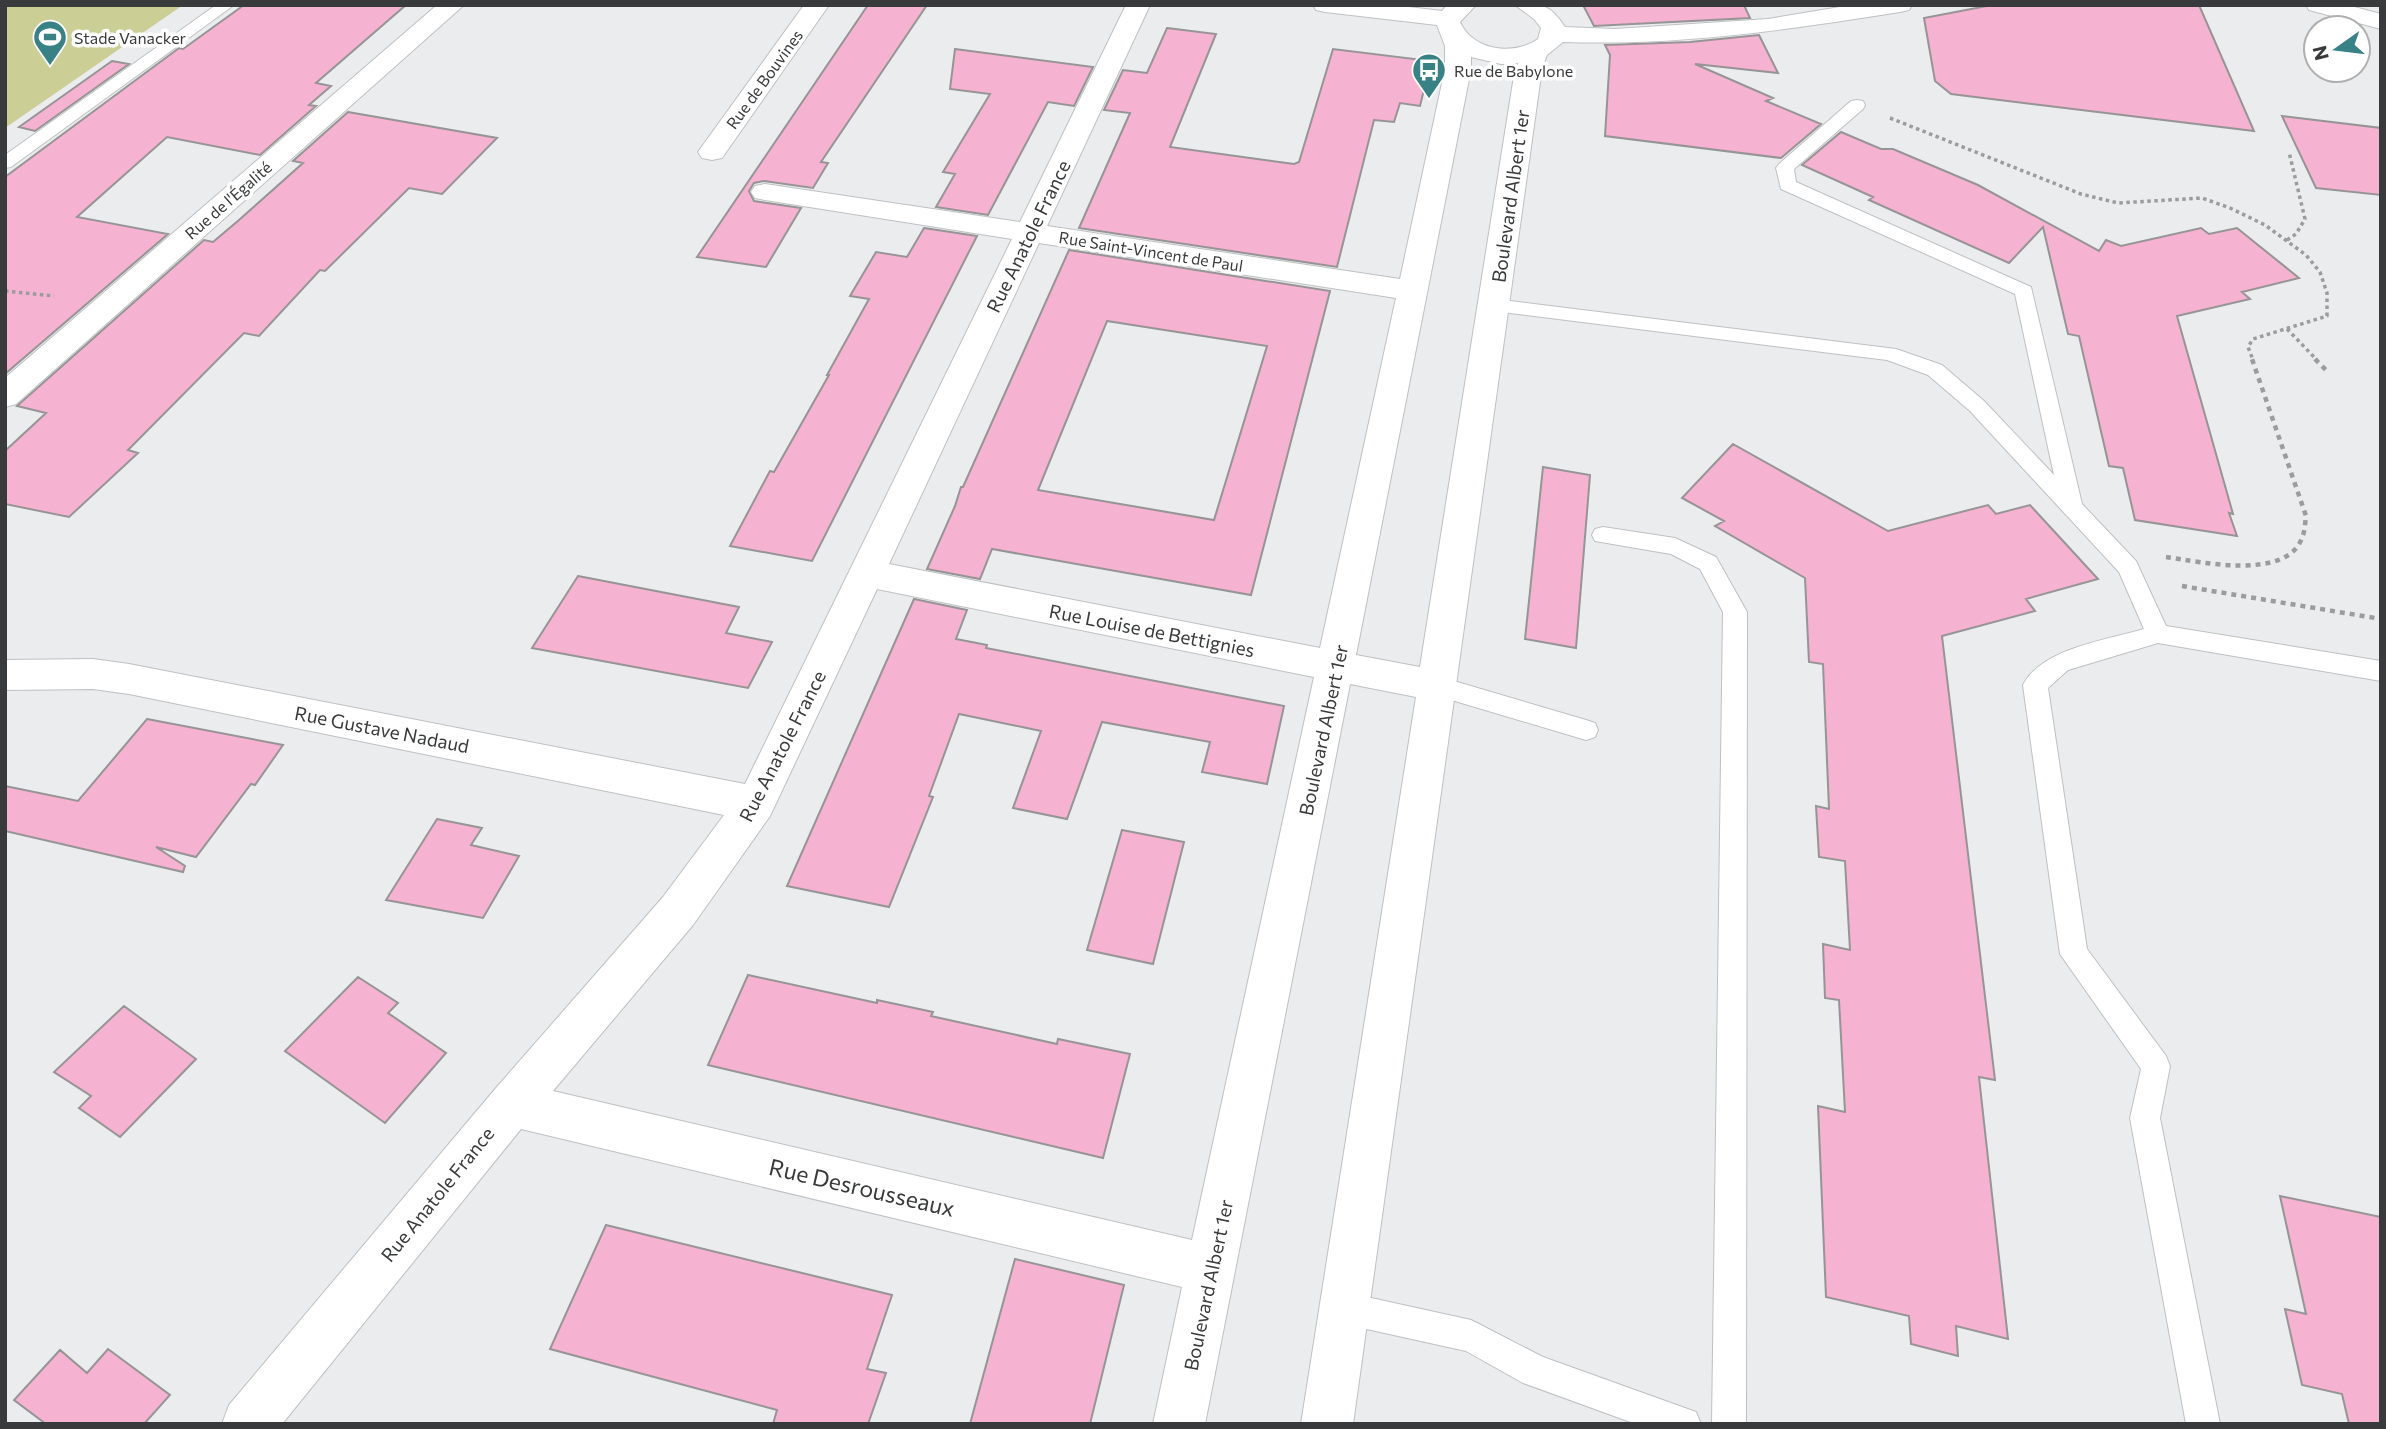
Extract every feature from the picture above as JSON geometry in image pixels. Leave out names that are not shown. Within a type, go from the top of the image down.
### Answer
[{"type":"street","name":"Rue de l'Égalité","points":[[5,396],[452,5]]},
{"type":"street","name":"Rue de Bouvines","points":[[712,152],[817,5]]},
{"type":"street","name":"Rue Anatole France","points":[[248,1424],[512,1104],[678,911],[756,804],[1138,5]]},
{"type":"street","points":[[1325,5],[1458,14],[1471,49],[1491,55],[1513,56],[1540,22],[1615,36],[1769,26],[1900,5]]},
{"type":"street","points":[[2318,5],[2381,22]]},
{"type":"street","name":"Boulevard Albert 1er","points":[[1179,1424],[1458,69],[1458,14]]},
{"type":"street","name":"Boulevard Albert 1er","points":[[1326,1424],[1526,82],[1540,22]]},
{"type":"street","name":"Rue Saint-Vincent de Paul","points":[[765,192],[1414,291]]},
{"type":"street","name":"Rue Louise de Bettignies","points":[[867,573],[1437,686]]},
{"type":"street","name":"Rue Gustave Nadaud","points":[[5,675],[93,674],[129,678],[756,804]]},
{"type":"street","name":"Rue Desrousseaux","points":[[512,1104],[1212,1269]]},
{"type":"lane","points":[[5,163],[226,5]]},
{"type":"lane","points":[[1857,104],[1785,168],[1787,185],[2024,291],[2073,511]]},
{"type":"lane","points":[[1494,305],[1889,354],[1935,370],[1977,406],[2128,567],[2158,634]]},
{"type":"lane","points":[[1603,535],[1675,546],[1709,563],[1735,612],[1728,1424]]},
{"type":"lane","points":[[2203,1424],[2146,1118],[2156,1066],[2074,954],[2035,685],[2060,663],[2158,634],[2381,671]]},
{"type":"lane","points":[[1437,686],[1586,730]]},
{"type":"lane","points":[[1344,1308],[1471,1336],[1535,1371],[1685,1424]]},
{"type":"path","points":[[1857,104],[2081,194],[2118,203],[2202,198],[2230,208],[2287,240],[2306,255],[2320,272],[2327,293],[2327,316],[2253,339],[2248,347],[2306,516],[2306,531],[2300,546],[2285,557],[2246,567],[2165,557]]},
{"type":"path","points":[[2287,240],[2296,234],[2305,219],[2289,152]]},
{"type":"path","points":[[2287,330],[2329,373]]},
{"type":"path","points":[[2176,580],[2184,588],[2381,619]]},
{"type":"green space","name":"Stade Vanacker","points":[[5,5],[183,5],[5,128]]},
{"type":"building","points":[[244,5],[406,5],[316,83],[331,86],[309,105],[316,106],[260,155],[167,137],[77,217],[168,234],[5,374],[5,177],[179,48],[183,49]]},
{"type":"building","points":[[868,5],[927,5],[821,162],[828,163],[813,188],[764,181],[754,183],[749,191],[754,201],[801,208],[766,267],[697,257]]},
{"type":"building","points":[[1583,5],[1744,5],[1750,18],[1594,26]]},
{"type":"building","points":[[1992,5],[2199,5],[2254,131],[1951,94],[1935,81],[1924,18]]},
{"type":"building","points":[[1167,28],[1216,34],[1170,147],[1294,164],[1299,162],[1333,49],[1431,61],[1420,106],[1400,103],[1394,122],[1374,120],[1337,267],[1079,228],[1130,113],[1104,110],[1123,70],[1147,73]]},
{"type":"building","points":[[1759,35],[1778,73],[1695,64],[1773,98],[1766,101],[1821,124],[1781,158],[1605,136],[1610,55],[1605,45],[1690,42]]},
{"type":"building","points":[[955,49],[1093,67],[1074,106],[1048,102],[988,215],[936,207],[955,174],[943,172],[990,94],[950,89]]},
{"type":"building","points":[[112,61],[129,64],[35,131],[19,127]]},
{"type":"building","points":[[348,112],[497,138],[442,194],[409,188],[325,271],[320,270],[259,336],[244,333],[128,450],[138,453],[69,517],[5,504],[5,451],[46,413],[17,406],[204,240],[213,242],[239,220],[303,163],[293,161]]},
{"type":"building","points":[[2282,116],[2381,128],[2381,195],[2316,188]]},
{"type":"building","points":[[1841,132],[1881,149],[1893,149],[1978,185],[2099,251],[2106,240],[2121,246],[2201,228],[2209,234],[2237,228],[2299,278],[2242,292],[2250,299],[2177,316],[2237,536],[2135,520],[2123,468],[2109,466],[2079,336],[2068,334],[2043,227],[2009,263],[1869,200],[1873,197],[1802,165]]},
{"type":"building","points":[[924,228],[977,236],[812,561],[730,546],[770,471],[774,472],[829,375],[869,299],[850,296],[876,252],[907,257]]},
{"type":"building","points":[[1069,250],[1330,291],[1251,595],[992,549],[980,579],[927,569]],"holes":[[[1107,321],[1267,346],[1214,520],[1038,490]]]},
{"type":"building","points":[[1733,444],[1888,531],[1988,505],[1996,514],[2030,505],[2098,579],[2026,599],[2035,611],[1942,636],[1995,1080],[1979,1077],[2008,1339],[1956,1326],[1958,1356],[1911,1344],[1909,1316],[1826,1297],[1818,1106],[1845,1112],[1839,1000],[1825,998],[1823,944],[1850,950],[1845,861],[1819,857],[1816,806],[1829,809],[1823,664],[1809,662],[1805,578],[1715,526],[1724,521],[1682,498]]},
{"type":"building","points":[[1543,467],[1590,475],[1576,648],[1525,639]]},
{"type":"building","points":[[578,576],[739,607],[726,633],[772,642],[748,688],[532,648]]},
{"type":"building","points":[[914,599],[967,610],[956,639],[987,645],[986,648],[1284,706],[1267,784],[1202,772],[1210,742],[1102,722],[1067,819],[1013,808],[1041,731],[959,714],[929,796],[933,797],[889,907],[787,886]]},
{"type":"building","points":[[147,719],[283,745],[255,785],[251,784],[196,857],[156,847],[185,866],[183,872],[5,831],[5,786],[78,801]]},
{"type":"building","points":[[437,819],[482,828],[471,845],[519,856],[483,918],[386,900]]},
{"type":"building","points":[[1122,830],[1184,842],[1153,964],[1087,950]]},
{"type":"building","points":[[748,975],[877,1003],[877,1000],[933,1012],[931,1016],[1057,1044],[1058,1039],[1130,1054],[1103,1158],[708,1065]]},
{"type":"building","points":[[358,977],[398,1003],[388,1013],[446,1053],[385,1123],[285,1051]]},
{"type":"building","points":[[124,1006],[196,1059],[120,1137],[79,1108],[91,1096],[54,1072]]},
{"type":"building","points":[[2280,1196],[2381,1217],[2381,1424],[2349,1424],[2342,1394],[2302,1385],[2285,1309],[2306,1314]]},
{"type":"building","points":[[606,1225],[892,1295],[867,1369],[886,1373],[868,1424],[773,1424],[777,1410],[550,1349]]},
{"type":"building","points":[[1015,1259],[1124,1285],[1090,1424],[970,1424]]},
{"type":"building","points":[[108,1349],[170,1395],[144,1424],[46,1424],[14,1400],[60,1350],[87,1373]]},
{"type":"place","name":"Stade Vanacker","points":[[50,67]]},
{"type":"place","name":"Rue de Babylone","points":[[1429,100]]}]
